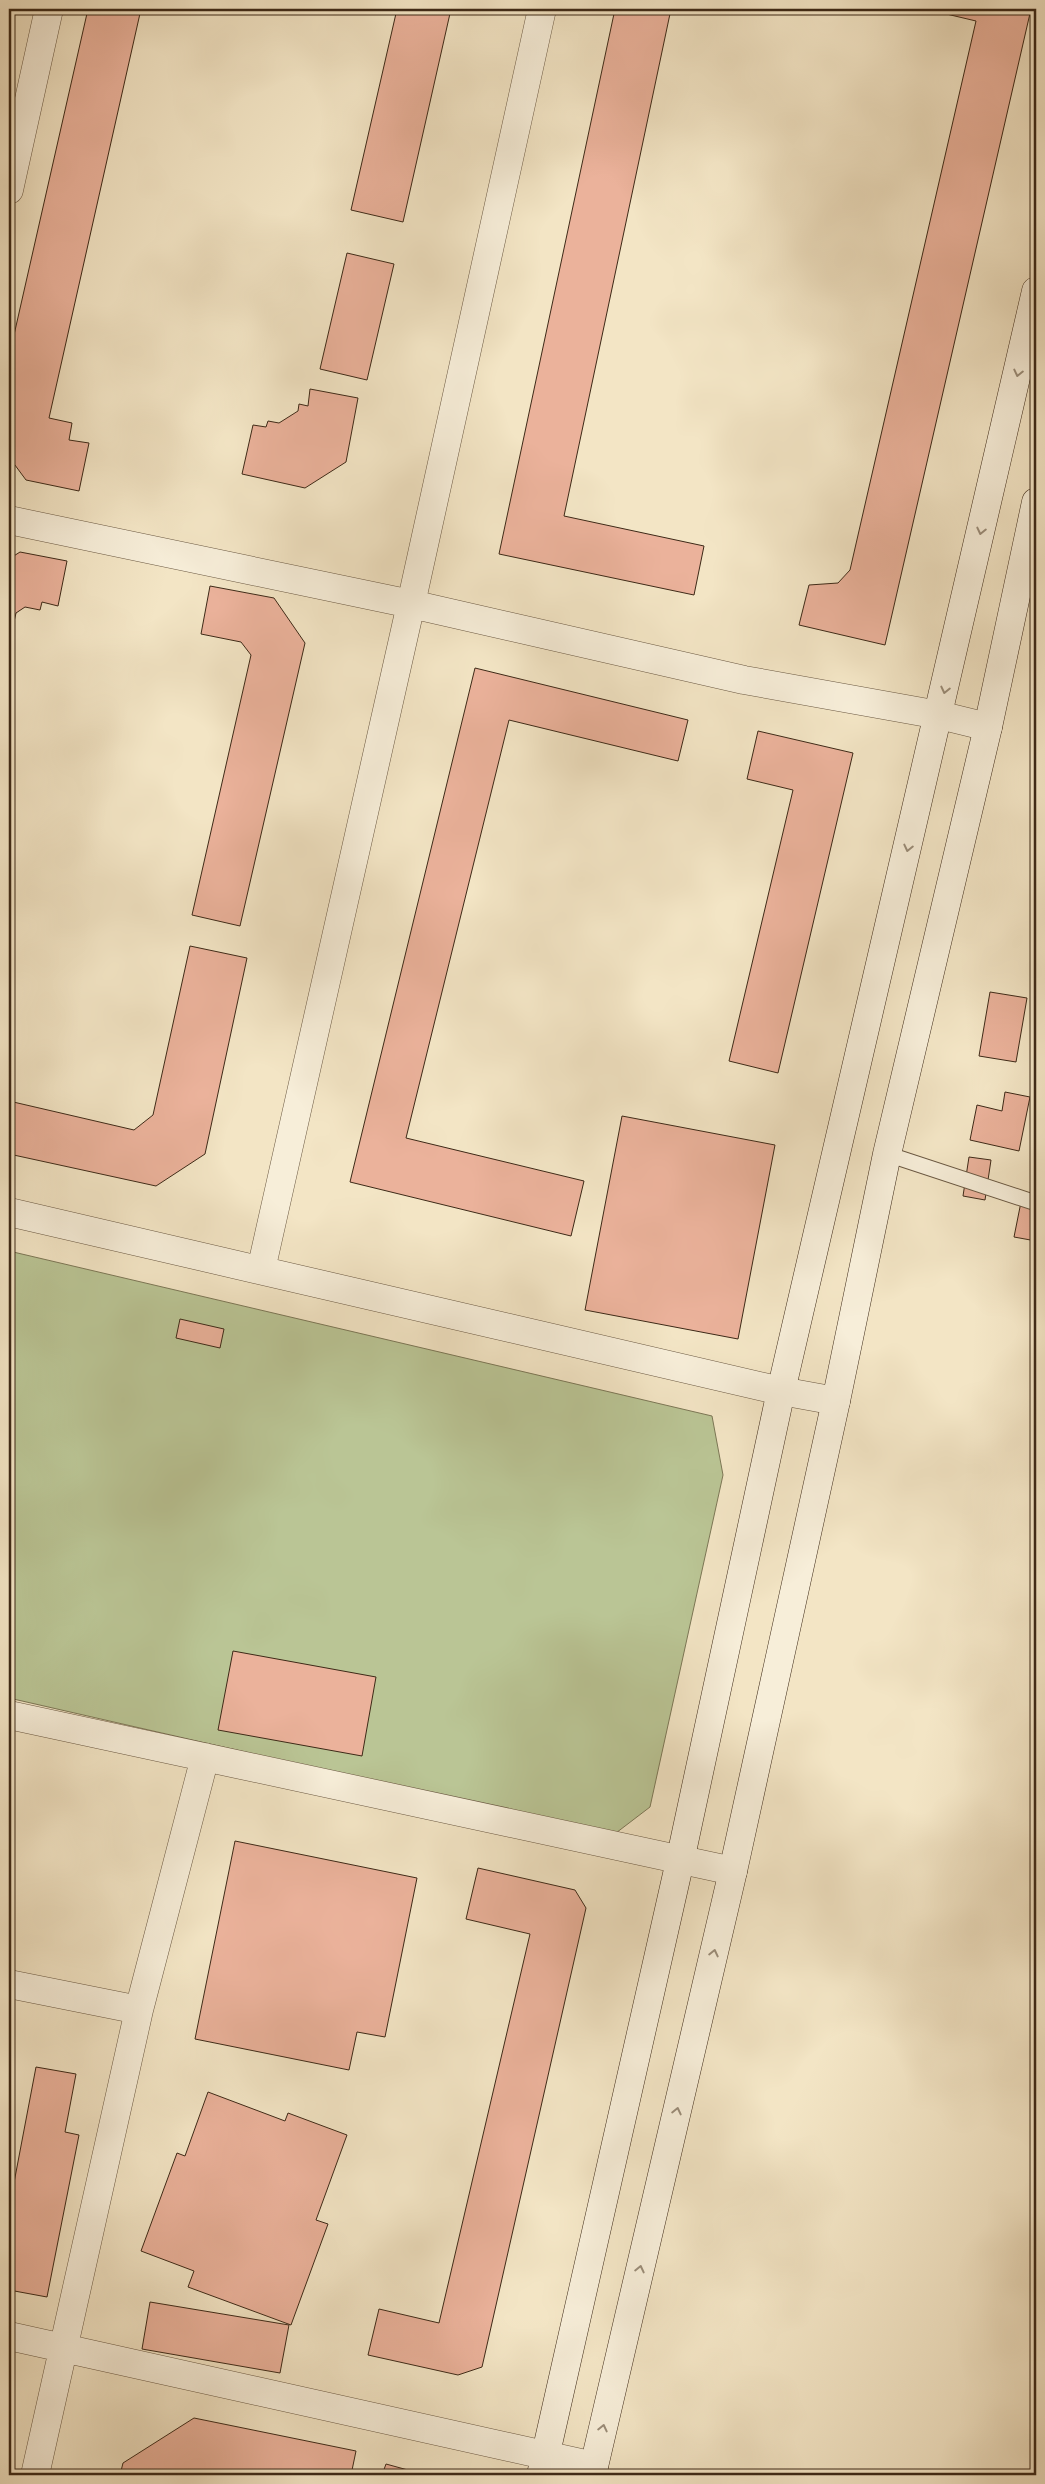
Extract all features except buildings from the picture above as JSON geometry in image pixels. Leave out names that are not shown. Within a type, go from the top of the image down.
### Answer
[{"type":"street","points":[[9,190],[49,9]]},
{"type":"street","points":[[261,1270],[411,604],[542,9]]},
{"type":"street","points":[[544,2465],[680,1861],[781,1390],[1036,291]]},
{"type":"street","points":[[9,2336],[544,2465],[593,2470],[733,1871],[836,1401],[887,1154],[988,727],[1036,502]]},
{"type":"street","points":[[9,520],[411,604],[744,680],[939,715],[988,727]]},
{"type":"street","points":[[9,1212],[781,1390],[836,1401]]},
{"type":"street","points":[[9,1715],[733,1871]]},
{"type":"street","points":[[35,2475],[139,2010],[204,1757]]},
{"type":"street","points":[[9,1984],[139,2010]]},
{"type":"lane","points":[[887,1154],[1036,1203]]},
{"type":"green space","points":[[9,1251],[712,1416],[723,1475],[650,1807],[612,1836],[9,1698]]}]
